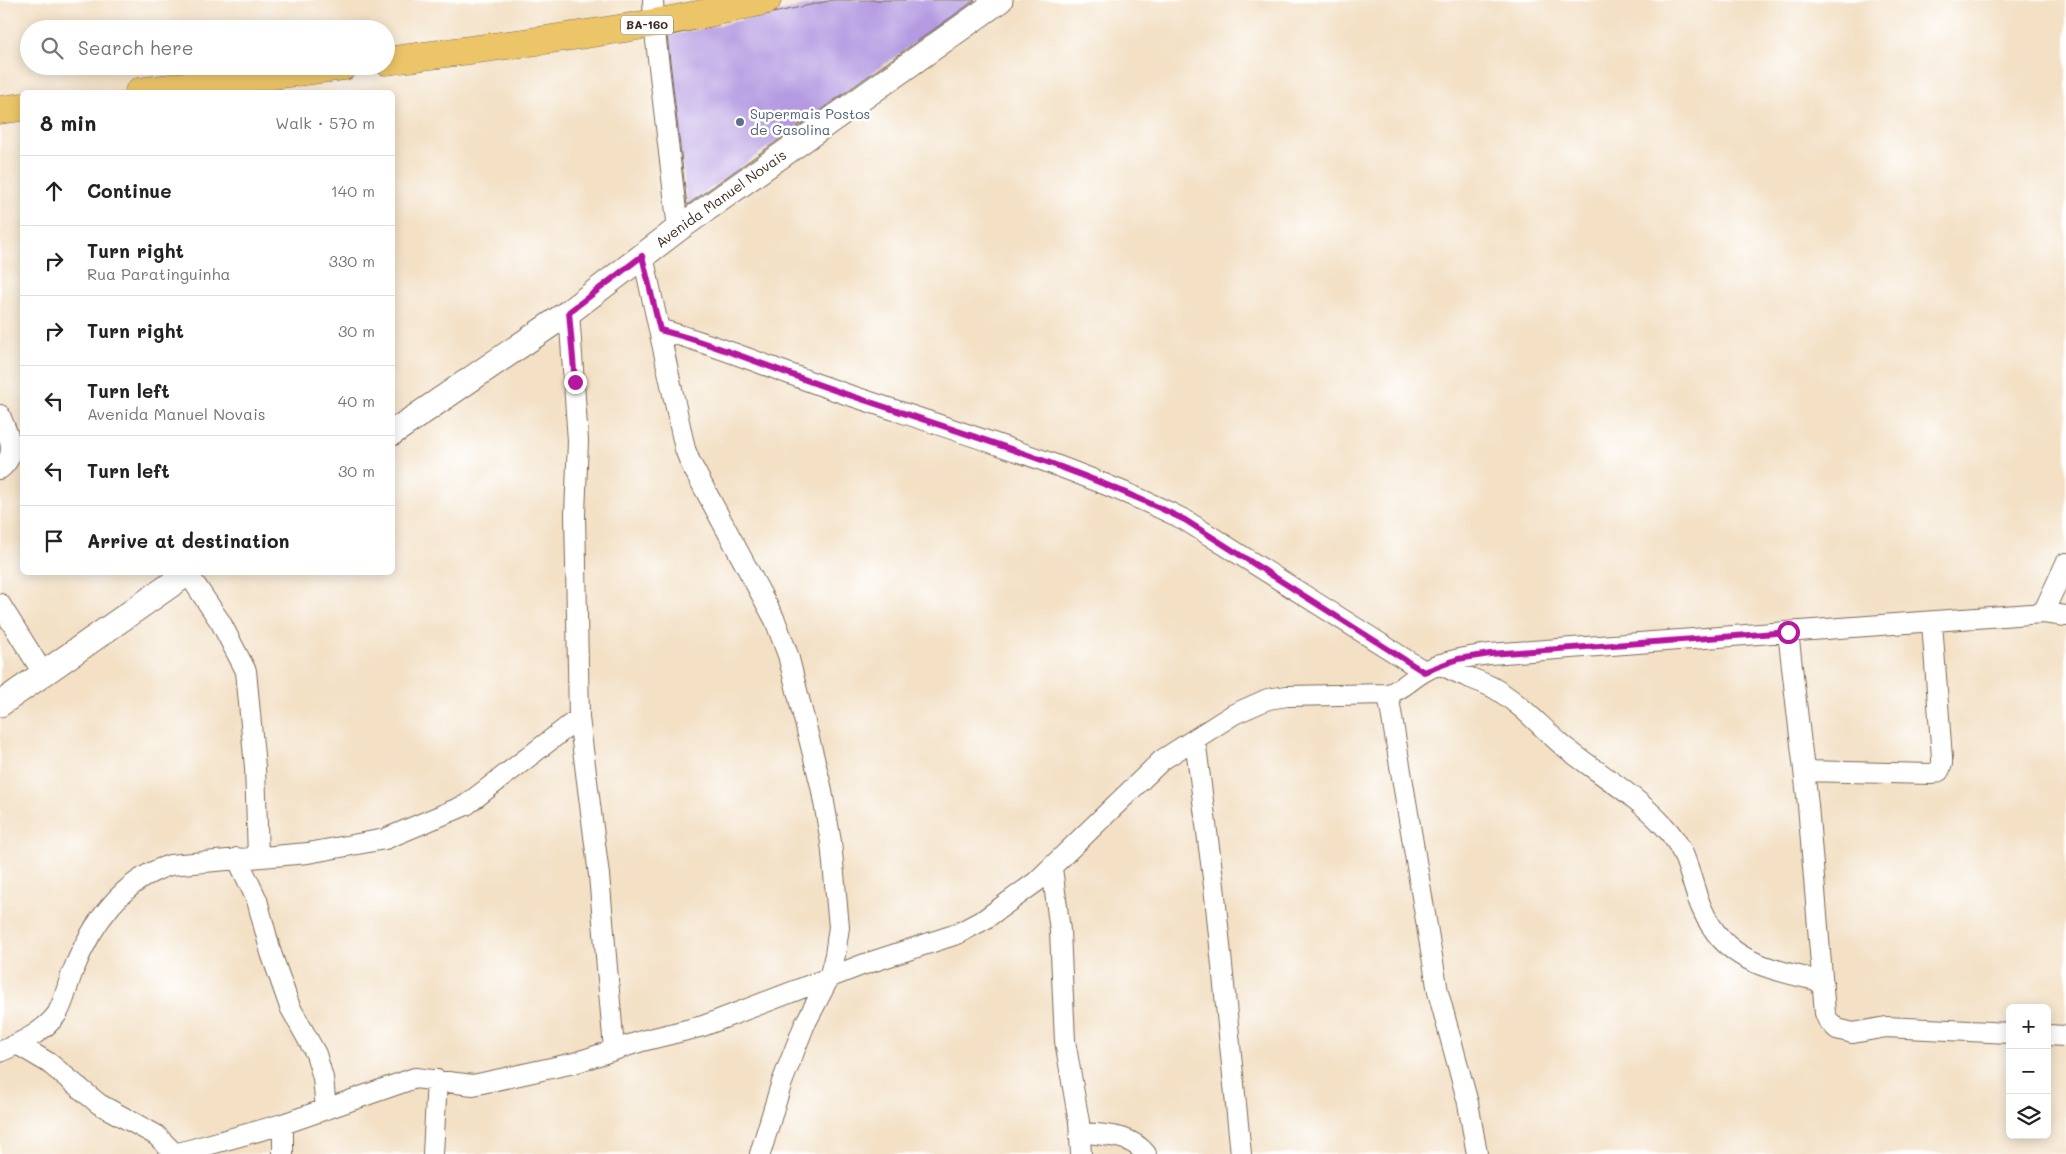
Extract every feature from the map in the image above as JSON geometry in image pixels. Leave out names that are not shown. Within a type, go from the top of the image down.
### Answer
[{"type":"main road","name":"BA-160","points":[[395,60],[526,44],[654,12],[766,0]]},
{"type":"main road","points":[[155,90],[273,75]]},
{"type":"main road","points":[[0,110],[20,107]]},
{"type":"street","name":"Avenida Manuel Novais","points":[[395,431],[569,312],[678,229],[1000,0]]},
{"type":"street","points":[[654,12],[678,229]]},
{"type":"street","points":[[642,256],[660,330],[681,436],[690,462],[776,620],[788,655],[821,786],[831,842],[839,927],[829,978],[804,1026],[769,1120],[760,1154]]},
{"type":"street","points":[[569,312],[578,440],[575,514],[579,718],[599,876],[614,1049]]},
{"type":"street","points":[[660,330],[689,337],[838,391],[1008,447],[1154,505],[1185,520],[1432,668],[1458,674],[1492,687],[1519,704],[1560,744],[1629,793],[1662,824],[1683,850],[1698,900],[1709,922],[1730,949],[1748,960],[1823,982]]},
{"type":"street","points":[[0,415],[16,438],[11,455],[0,469]]},
{"type":"street","points":[[2042,614],[2066,563]]},
{"type":"street","points":[[0,704],[185,575]]},
{"type":"street","points":[[189,575],[221,623],[246,671],[255,767],[258,856]]},
{"type":"street","points":[[0,604],[43,673]]},
{"type":"street","points":[[9,1048],[49,1063],[99,1104],[156,1135],[175,1154],[284,1124],[415,1078],[474,1085],[574,1063],[614,1049],[703,1026],[829,978],[964,930],[1005,905],[1052,868],[1162,760],[1234,714],[1268,700],[1287,696],[1388,694],[1400,689],[1432,668],[1490,654],[2042,614],[2066,616]]},
{"type":"street","points":[[1804,771],[1932,774],[1939,771],[1942,758],[1932,622]]},
{"type":"street","points":[[1788,632],[1804,771],[1825,1013],[1828,1020],[1837,1029],[1853,1033],[1886,1027],[2006,1034]]},
{"type":"street","points":[[1388,694],[1438,992],[1468,1103],[1477,1154]]},
{"type":"street","points":[[9,1048],[44,1027],[57,1013],[87,939],[122,893],[152,870],[170,865],[308,853],[385,839],[440,818],[466,805],[579,718]]},
{"type":"street","points":[[1194,739],[1214,886],[1241,1154]]},
{"type":"street","points":[[237,858],[257,900],[270,953],[290,1007],[316,1054],[323,1078],[326,1109]]},
{"type":"street","points":[[1052,868],[1060,931],[1065,1041],[1080,1132],[1081,1154]]},
{"type":"street","points":[[2051,1035],[2066,1036]]},
{"type":"street","points":[[433,1154],[438,1080]]},
{"type":"street","points":[[284,1124],[284,1154]]},
{"type":"street","points":[[1080,1132],[1126,1138],[1137,1144],[1146,1154]]},
{"type":"building","name":"Supermais Postos de Gasolina","points":[[833,0],[975,0],[687,205],[667,36]]},
{"type":"place","name":"Supermais Postos de Gasolina","points":[[740,122]]},
{"type":"route","points":[[575,382],[569,312],[642,256],[660,330],[689,337],[838,391],[1008,447],[1146,501],[1185,520],[1424,672],[1440,664],[1471,656],[1683,638],[1788,632]]}]
